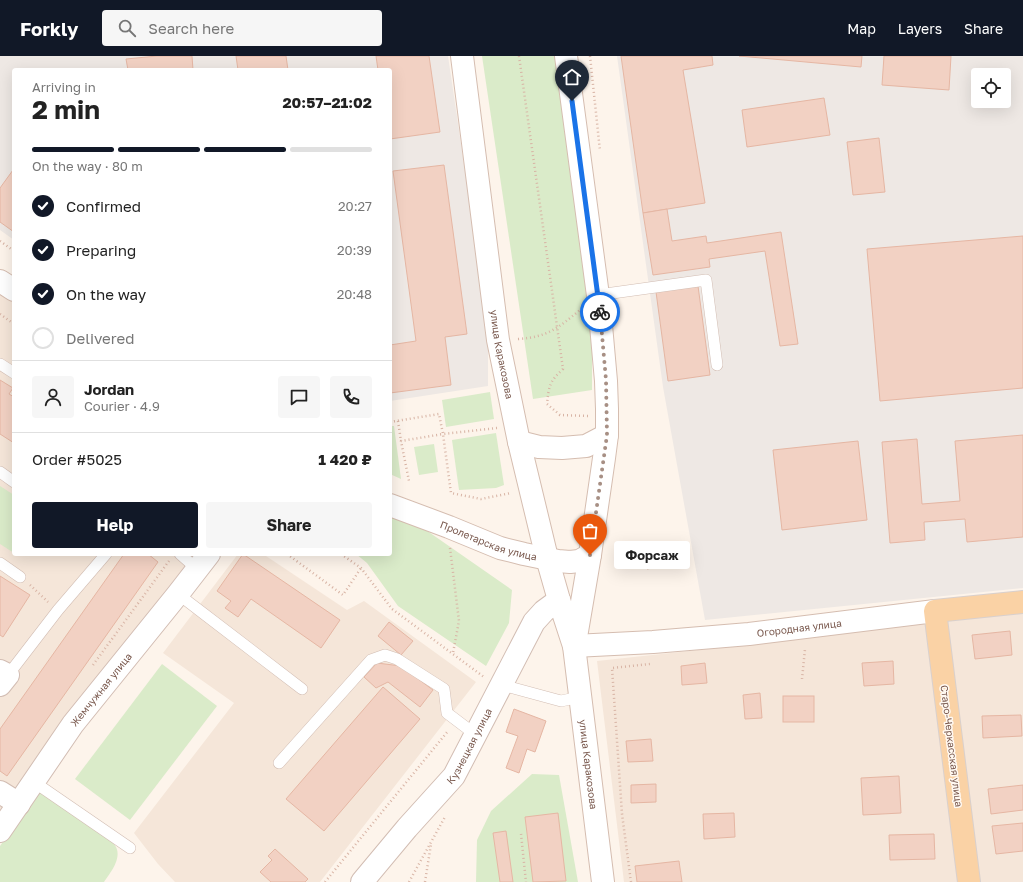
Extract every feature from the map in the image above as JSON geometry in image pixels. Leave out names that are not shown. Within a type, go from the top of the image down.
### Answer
[{"type":"main road","name":"улица Каракозова","points":[[462,56],[498,340],[512,435],[559,600],[574,646],[603,882]]},
{"type":"main road","name":"улица Каракозова","points":[[566,56],[598,295],[606,380],[607,435],[590,555],[574,646]]},
{"type":"main road","points":[[0,280],[12,289]]},
{"type":"main road","points":[[512,435],[538,447],[562,448],[586,446],[607,435]]},
{"type":"main road","name":"Пролетарская улица","points":[[392,506],[449,526],[500,548],[558,561],[570,562],[579,561],[590,555]]},
{"type":"main road","name":"Жемчужная улица","points":[[0,831],[73,724],[203,562]]},
{"type":"main road","name":"Кузнецкая улица","points":[[362,882],[407,828],[454,776],[476,735],[496,682],[534,622],[544,611],[559,600]]},
{"type":"main road","name":"Огородная улица","points":[[574,646],[653,642],[749,634],[935,611],[1023,602]]},
{"type":"main road","name":"Старо-Черкасская улица","points":[[935,611],[969,882]]},
{"type":"main road","points":[[0,792],[19,804]]},
{"type":"lane","points":[[598,295],[706,280],[717,365]]},
{"type":"lane","points":[[0,364],[12,372]]},
{"type":"lane","points":[[0,472],[12,481]]},
{"type":"lane","points":[[3,677],[104,556]]},
{"type":"lane","points":[[186,556],[203,562]]},
{"type":"lane","points":[[0,563],[20,577]]},
{"type":"lane","points":[[178,594],[302,689]]},
{"type":"lane","points":[[279,763],[370,660],[385,655],[397,659],[444,689],[446,713],[476,735]]},
{"type":"lane","points":[[496,682],[561,701],[580,697]]},
{"type":"lane","points":[[34,782],[130,848]]},
{"type":"path","points":[[519,56],[562,369]]},
{"type":"path","points":[[0,241],[12,250]]},
{"type":"path","points":[[518,339],[533,338],[556,329],[581,309]]},
{"type":"path","points":[[0,314],[12,323]]},
{"type":"path","points":[[392,422],[439,414],[451,493]]},
{"type":"path","points":[[398,420],[408,480]]},
{"type":"path","points":[[401,440],[443,434],[512,435]]},
{"type":"path","points":[[450,545],[459,621],[453,654]]},
{"type":"path","points":[[290,556],[343,595],[361,568]]},
{"type":"path","points":[[344,556],[361,568],[392,609],[453,654],[496,682]]},
{"type":"path","points":[[20,577],[58,610]]},
{"type":"path","points":[[798,649],[813,648]]},
{"type":"path","points":[[802,679],[805,649]]},
{"type":"path","points":[[631,882],[622,814],[612,668],[657,663]]},
{"type":"path","points":[[325,882],[457,721]]},
{"type":"path","points":[[409,882],[446,816]]},
{"type":"path","points":[[521,834],[526,882]]},
{"type":"path","points":[[424,882],[432,842]]},
{"type":"shaded area","points":[[0,56],[448,56],[488,326],[488,386],[392,401],[392,68],[12,68],[12,239],[0,230]]},
{"type":"shaded area","points":[[617,56],[1023,56],[1023,588],[705,620],[663,387]]},
{"type":"shaded area","points":[[0,293],[12,302],[12,556],[196,556],[0,818]]},
{"type":"shaded area","points":[[236,556],[266,556],[347,610],[364,601],[476,682],[320,882],[175,882],[158,864],[134,833],[234,703],[163,653]]},
{"type":"shaded area","points":[[1023,610],[1023,882],[979,882],[944,618]]},
{"type":"shaded area","points":[[928,620],[959,882],[624,882],[597,661],[763,643]]},
{"type":"green space","points":[[482,56],[561,56],[592,299],[592,390],[533,399]]},
{"type":"green space","points":[[490,392],[494,419],[446,427],[442,400]]},
{"type":"green space","points":[[392,426],[394,426],[401,479],[392,475]]},
{"type":"green space","points":[[496,433],[504,485],[496,488],[459,490],[452,440]]},
{"type":"green space","points":[[434,444],[438,472],[419,475],[414,447]]},
{"type":"green space","points":[[0,486],[12,494],[12,552],[0,544]]},
{"type":"green space","points":[[392,516],[423,528],[512,590],[509,623],[486,666],[398,606],[367,563],[358,556],[392,556]]},
{"type":"green space","points":[[162,664],[217,706],[130,820],[75,779]]},
{"type":"green space","points":[[532,774],[559,775],[578,882],[476,882],[477,840],[491,811]]},
{"type":"green space","points":[[39,791],[108,839],[115,846],[118,856],[112,870],[104,882],[0,882],[0,846]]},
{"type":"building","points":[[157,56],[192,56],[193,68],[128,68],[126,59]]},
{"type":"building","points":[[236,56],[286,56],[288,68],[238,68]]},
{"type":"building","points":[[376,56],[429,56],[440,132],[392,139],[392,68],[378,68]]},
{"type":"building","points":[[621,56],[712,56],[713,65],[683,70],[705,203],[643,213]]},
{"type":"building","points":[[739,56],[862,56],[861,67]]},
{"type":"building","points":[[884,56],[951,56],[949,90],[882,85]]},
{"type":"building","points":[[824,98],[830,135],[747,147],[742,110]]},
{"type":"building","points":[[879,138],[885,192],[853,195],[847,142]]},
{"type":"building","points":[[444,165],[467,334],[445,337],[451,385],[392,393],[392,345],[416,341],[393,171]]},
{"type":"building","points":[[12,171],[12,231],[0,222],[0,188]]},
{"type":"building","points":[[667,209],[672,241],[706,236],[707,243],[781,232],[798,344],[780,346],[765,251],[709,259],[710,267],[653,275],[643,213]]},
{"type":"building","points":[[1023,236],[1023,388],[880,401],[867,249]]},
{"type":"building","points":[[698,286],[710,375],[668,381],[656,292]]},
{"type":"building","points":[[0,380],[12,387],[9,394],[12,396],[12,442],[0,434]]},
{"type":"building","points":[[1023,435],[1023,537],[967,542],[965,519],[924,522],[925,540],[890,543],[882,442],[917,439],[922,504],[960,501],[955,441]]},
{"type":"building","points":[[858,441],[867,520],[782,530],[773,450]]},
{"type":"building","points":[[671,553],[673,564],[647,569],[645,558]]},
{"type":"building","points":[[123,556],[150,556],[158,562],[7,776],[0,771],[0,729]]},
{"type":"building","points":[[242,556],[246,556],[340,620],[321,648],[251,599],[238,617],[225,608],[231,601],[217,591]]},
{"type":"building","points":[[0,576],[30,595],[3,637],[0,635]]},
{"type":"building","points":[[389,622],[413,641],[401,655],[378,636]]},
{"type":"building","points":[[1010,631],[1012,655],[975,659],[972,635]]},
{"type":"building","points":[[893,661],[894,684],[864,686],[862,663]]},
{"type":"building","points":[[377,663],[401,666],[433,690],[420,707],[388,682],[376,688],[364,677]]},
{"type":"building","points":[[705,663],[707,683],[682,685],[681,666]]},
{"type":"building","points":[[383,687],[420,719],[324,831],[286,799]]},
{"type":"building","points":[[760,693],[762,718],[745,719],[743,695]]},
{"type":"building","points":[[783,696],[814,696],[814,722],[783,722]]},
{"type":"building","points":[[514,709],[546,721],[535,752],[527,749],[519,773],[506,768],[518,736],[506,732]]},
{"type":"building","points":[[1021,715],[1022,736],[983,738],[982,716]]},
{"type":"building","points":[[651,739],[653,761],[628,762],[626,741]]},
{"type":"building","points":[[899,776],[901,813],[863,815],[861,778]]},
{"type":"building","points":[[656,784],[656,802],[631,803],[631,785]]},
{"type":"building","points":[[1023,785],[1023,810],[991,814],[988,789]]},
{"type":"building","points":[[558,813],[566,881],[533,882],[525,817]]},
{"type":"building","points":[[734,813],[735,837],[704,839],[703,814]]},
{"type":"building","points":[[1023,823],[1023,851],[996,854],[992,826]]},
{"type":"building","points":[[506,831],[513,882],[500,882],[493,833]]},
{"type":"building","points":[[934,834],[935,859],[890,860],[889,835]]},
{"type":"building","points":[[275,849],[308,879],[305,882],[271,882],[260,872],[272,860],[268,856]]},
{"type":"building","points":[[679,861],[682,882],[637,882],[635,866]]},
{"type":"way so far","points":[[590,555],[607,435],[606,380],[600,312]]},
{"type":"place","name":"Форсаж","points":[[590,555]]},
{"type":"route","points":[[572,101],[600,312]]}]
